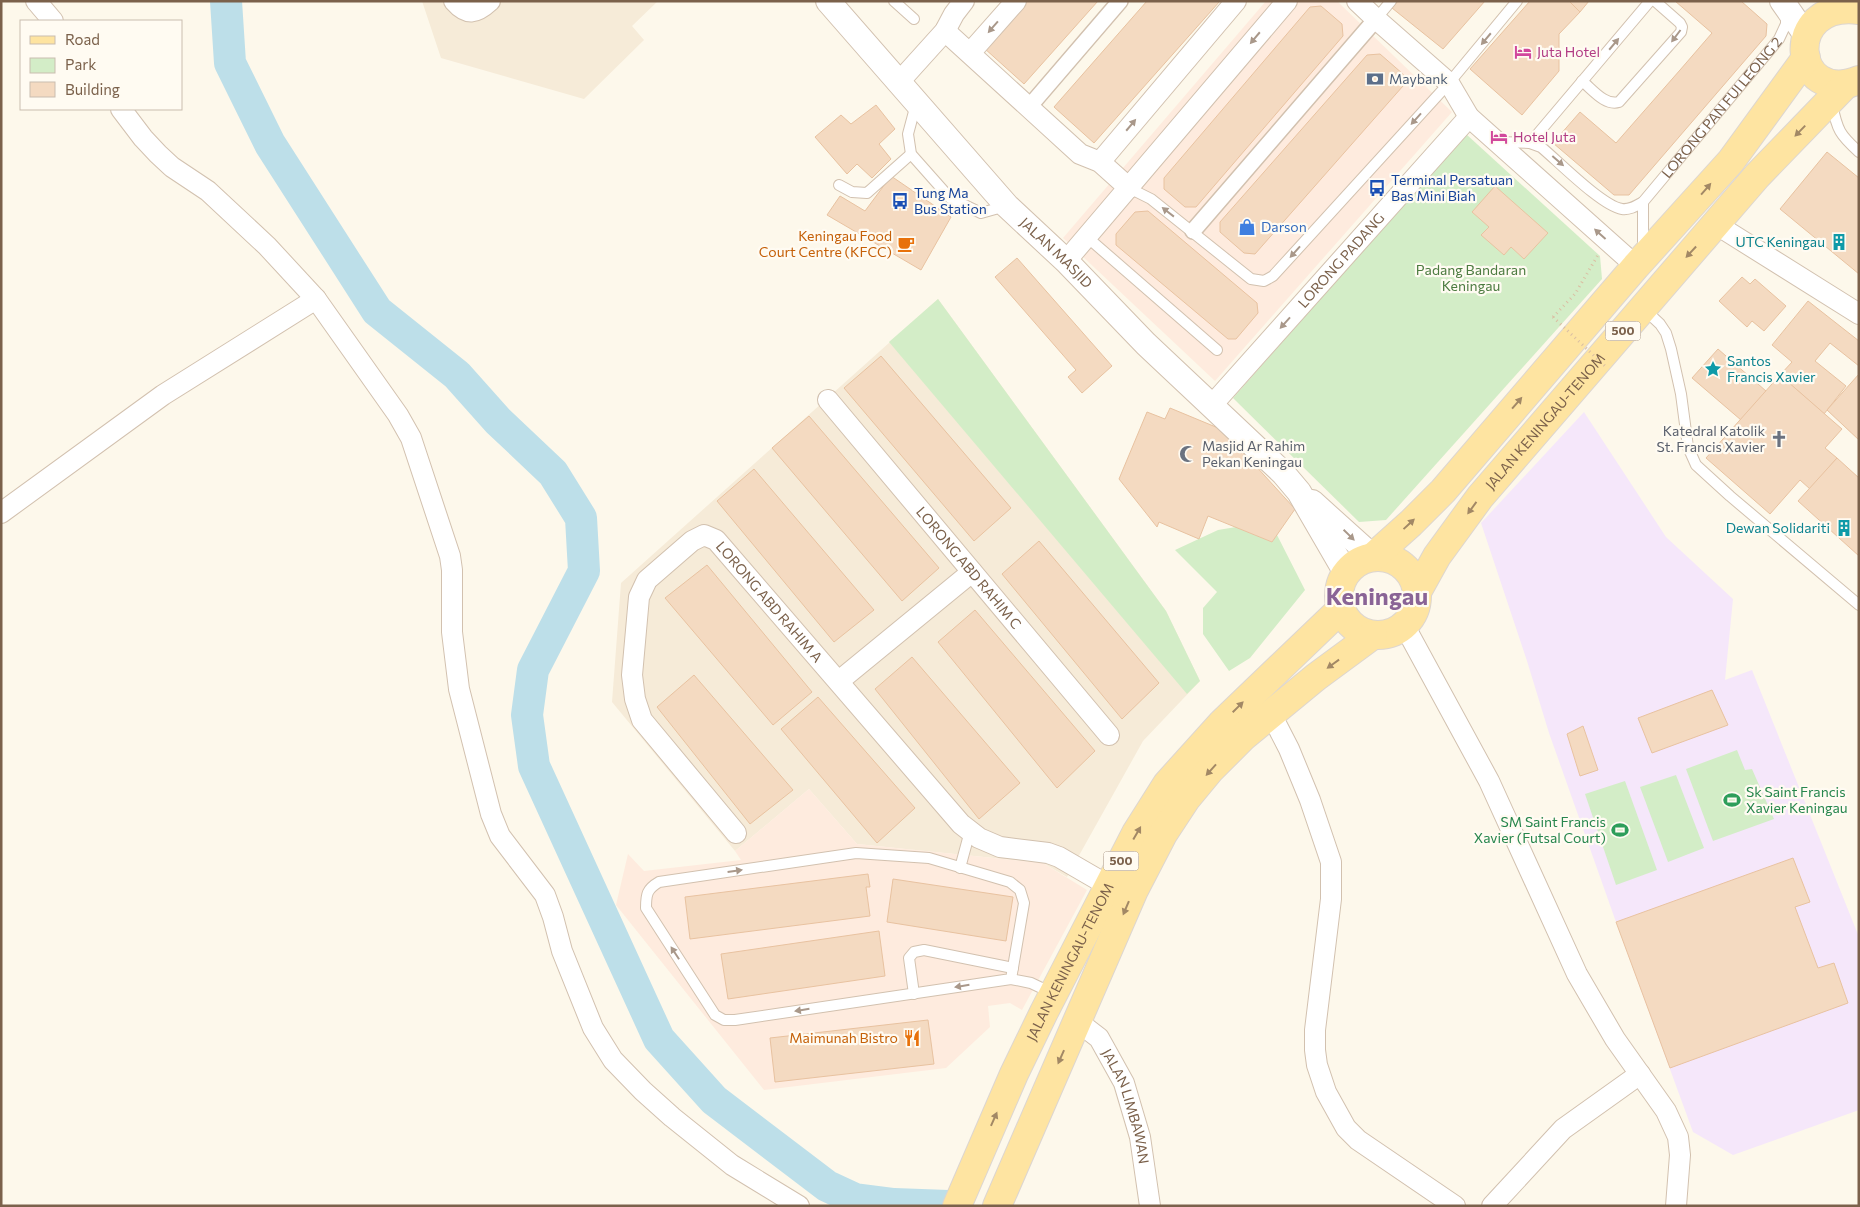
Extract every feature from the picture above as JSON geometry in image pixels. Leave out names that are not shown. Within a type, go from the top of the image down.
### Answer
[{"type":"main road","name":"500","points":[[1346,573],[1353,565],[1373,557],[1411,523],[1443,490],[1731,161],[1805,46],[1810,23],[1818,14],[1827,9],[1845,5]]},
{"type":"main road","points":[[1805,46],[1812,69],[1822,78],[1845,87]]},
{"type":"main road","name":"JALAN KENINGAU-TENOM","points":[[1417,592],[1437,556],[1480,497],[1757,176],[1845,87]]},
{"type":"main road","points":[[1373,557],[1386,557],[1407,569],[1414,580],[1417,592]]},
{"type":"main road","points":[[1346,573],[1339,590],[1341,609],[1353,626],[1362,632],[1373,635]]},
{"type":"main road","name":"500","points":[[1373,635],[1395,631],[1404,625],[1412,616],[1417,592]]},
{"type":"main road","name":"JALAN KENINGAU-TENOM","points":[[956,1206],[1014,1074],[1054,994],[1136,833],[1167,784],[1222,723],[1341,609]]},
{"type":"main road","name":"JALAN KENINGAU-TENOM","points":[[997,1206],[1134,890],[1163,834],[1186,799],[1210,770],[1243,737],[1316,677],[1373,635]]},
{"type":"street","points":[[36,1],[52,20]]},
{"type":"street","points":[[461,7],[476,11],[490,1]]},
{"type":"street","name":"JALAN MASJID","points":[[828,1],[1007,206],[1066,261],[1146,344],[1283,473],[1299,492]]},
{"type":"street","points":[[899,82],[945,31],[964,1]]},
{"type":"street","points":[[970,53],[1016,1]]},
{"type":"street","points":[[1029,108],[1120,1]]},
{"type":"street","points":[[1100,162],[1236,1]]},
{"type":"street","points":[[1066,261],[1287,1]]},
{"type":"street","points":[[1358,1],[1448,83],[1469,117],[1610,242],[1640,263]]},
{"type":"street","points":[[1784,4],[1805,46]]},
{"type":"street","points":[[1193,231],[1376,19]]},
{"type":"street","points":[[945,31],[1080,154],[1100,162],[1129,188]]},
{"type":"street","points":[[122,110],[158,154],[172,167],[208,190],[267,246],[316,299],[398,415],[411,438],[450,556],[452,570],[452,632],[459,689],[491,814],[500,836],[545,895],[562,951],[593,1028],[613,1060],[672,1117],[732,1165],[799,1206]]},
{"type":"street","name":"LORONG PADANG","points":[[1212,405],[1469,117]]},
{"type":"street","points":[[1717,224],[1859,314]]},
{"type":"street","points":[[1,512],[163,395],[316,299]]},
{"type":"street","name":"LORONG ABD RAHIM C","points":[[828,400],[1109,735]]},
{"type":"street","points":[[1299,492],[1373,557]]},
{"type":"street","points":[[1299,492],[1346,573]]},
{"type":"street","name":"LORONG ABD RAHIM A","points":[[736,833],[642,720],[635,700],[632,675],[640,597],[647,580],[692,541],[704,536],[716,540],[961,824],[979,838],[1000,847],[1054,855],[1109,886]]},
{"type":"street","points":[[839,681],[972,572]]},
{"type":"street","points":[[1404,625],[1489,781],[1577,974],[1615,1039],[1666,1111],[1678,1137],[1680,1155],[1676,1206]]},
{"type":"street","points":[[1271,714],[1289,749],[1310,800],[1331,862],[1331,899],[1315,1030],[1317,1065],[1326,1092],[1346,1128],[1358,1140],[1455,1206]]},
{"type":"street","name":"JALAN LIMBAWAN","points":[[1077,1021],[1099,1038],[1124,1083],[1140,1137],[1150,1206]]},
{"type":"street","points":[[1492,1206],[1563,1129],[1640,1074]]},
{"type":"lane","points":[[894,1],[914,19]]},
{"type":"lane","points":[[1376,19],[1391,1]]},
{"type":"lane","points":[[1129,188],[1150,198],[1251,279],[1264,281],[1273,276],[1448,83],[1517,1]]},
{"type":"lane","points":[[1530,143],[1650,1]]},
{"type":"lane","points":[[1582,81],[1607,101],[1613,104],[1620,102],[1680,32],[1682,27],[1655,1]]},
{"type":"lane","name":"LORONG PAN FUI LEONG 2","points":[[1644,202],[1779,39],[1786,24],[1784,4]]},
{"type":"lane","points":[[1845,87],[1836,126],[1844,138],[1859,152]]},
{"type":"lane","points":[[917,103],[908,134],[911,154],[928,176],[950,198],[981,213],[1007,206]]},
{"type":"lane","points":[[1498,142],[1530,143],[1541,147],[1607,204],[1623,209],[1633,208],[1644,202]]},
{"type":"lane","points":[[839,185],[852,192],[867,193],[911,154]]},
{"type":"lane","points":[[1640,263],[1644,202]]},
{"type":"lane","points":[[1086,237],[1217,350]]},
{"type":"lane","points":[[1643,308],[1660,324],[1666,333],[1681,394],[1688,447],[1696,465],[1859,605]]},
{"type":"lane","points":[[960,868],[970,831]]},
{"type":"lane","points":[[1011,979],[1024,902],[1020,890],[1010,882],[929,858],[856,853],[659,882],[649,888],[646,895],[646,908],[715,1014],[724,1020],[735,1020],[1011,979],[1031,983],[1054,994]]},
{"type":"lane","points":[[914,994],[909,958],[914,952],[924,950],[1013,968]]},
{"type":"path","points":[[1605,366],[1553,317],[1575,294],[1594,261],[1610,242]]},
{"type":"shaded area","points":[[422,1],[658,1],[632,26],[644,40],[584,99],[441,58]]},
{"type":"shaded area","points":[[1266,1],[1337,1],[1452,112],[1215,381],[1063,238]]},
{"type":"shaded area","points":[[938,299],[1166,611],[1200,681],[1143,741],[1067,877],[1043,863],[857,844],[809,789],[735,851],[612,702],[621,583]]},
{"type":"shaded area","points":[[1584,412],[1666,537],[1733,599],[1725,680],[1752,670],[1859,937],[1859,1110],[1733,1155],[1693,1132],[1549,733],[1481,523]]},
{"type":"shaded area","points":[[809,789],[857,844],[1043,863],[1087,890],[1022,1010],[1010,1003],[988,1006],[990,1027],[946,1068],[764,1090],[616,905],[628,854],[644,871],[741,860],[735,851]]},
{"type":"green space","name":"Padang Bandaran Keningau","points":[[1466,134],[1600,256],[1602,279],[1386,520],[1359,522],[1233,398]]},
{"type":"green space","points":[[938,299],[1166,611],[1200,681],[1187,694],[889,342]]},
{"type":"green space","points":[[1236,527],[1272,542],[1277,535],[1305,590],[1250,658],[1229,671],[1203,634],[1203,608],[1217,592],[1175,550],[1218,530]]},
{"type":"green space","name":"Sk Saint Francis Xavier Keningau","points":[[1737,750],[1745,770],[1752,769],[1774,819],[1713,841],[1686,769]]},
{"type":"green space","points":[[1676,775],[1704,848],[1668,862],[1640,787]]},
{"type":"green space","name":"SM Saint Francis Xavier (Futsal Court)","points":[[1625,781],[1657,870],[1616,885],[1585,794]]},
{"type":"building","points":[[1025,1],[1098,1],[1024,84],[984,48]]},
{"type":"building","points":[[1147,1],[1220,1],[1094,143],[1054,107]]},
{"type":"building","points":[[1398,1],[1485,1],[1443,49],[1392,8]]},
{"type":"building","name":"Juta Hotel","points":[[1530,1],[1569,1],[1580,12],[1559,34],[1559,71],[1522,115],[1470,69]]},
{"type":"building","points":[[1569,1],[1589,1],[1580,12]]},
{"type":"building","points":[[1675,1],[1741,1],[1767,24],[1766,36],[1629,195],[1614,195],[1553,143],[1580,112],[1616,143],[1712,33]]},
{"type":"building","points":[[1321,6],[1342,24],[1343,36],[1196,207],[1185,207],[1164,189],[1164,178],[1310,7]]},
{"type":"building","points":[[1380,54],[1403,74],[1403,86],[1255,254],[1244,253],[1220,232],[1220,222],[1367,55]]},
{"type":"building","points":[[876,105],[895,129],[879,144],[891,159],[872,178],[857,164],[847,174],[815,137],[841,115],[851,124]]},
{"type":"building","name":"UTC Keningau","points":[[1827,152],[1859,178],[1859,274],[1780,209]]},
{"type":"building","name":"Keningau Food Court Centre (KFCC)","points":[[891,176],[951,217],[921,270],[827,215],[840,196],[865,211]]},
{"type":"building","points":[[1495,186],[1548,233],[1524,259],[1511,247],[1504,255],[1481,235],[1489,227],[1472,212]]},
{"type":"building","points":[[1148,211],[1257,303],[1258,313],[1236,339],[1228,339],[1116,245],[1116,234],[1135,212]]},
{"type":"building","points":[[1017,258],[1112,366],[1082,393],[1068,377],[1076,370],[995,277]]},
{"type":"building","points":[[1742,277],[1750,284],[1755,279],[1786,306],[1764,331],[1752,321],[1747,327],[1719,301]]},
{"type":"building","points":[[1808,301],[1859,341],[1859,366],[1830,343],[1815,361],[1846,386],[1824,414],[1780,375],[1792,362],[1772,345]]},
{"type":"building","points":[[1718,349],[1766,391],[1741,420],[1692,378]]},
{"type":"building","points":[[881,356],[1011,508],[974,541],[844,388]]},
{"type":"building","points":[[1859,374],[1859,440],[1827,410]]},
{"type":"building","name":"Katedral Katolik St. Francis Xavier","points":[[1780,375],[1842,429],[1825,448],[1837,458],[1810,489],[1800,480],[1770,514],[1706,458]]},
{"type":"building","name":"Masjid Ar Rahim Pekan Keningau","points":[[1170,408],[1223,430],[1295,509],[1272,542],[1208,516],[1199,539],[1159,522],[1157,527],[1119,479],[1147,412],[1165,419]]},
{"type":"building","points":[[809,416],[939,568],[902,601],[772,448]]},
{"type":"building","name":"Dewan Solidariti","points":[[1837,458],[1859,478],[1859,556],[1798,501]]},
{"type":"building","points":[[754,469],[874,610],[834,642],[717,501]]},
{"type":"building","points":[[1039,541],[1159,683],[1122,719],[1002,574]]},
{"type":"building","points":[[707,565],[812,692],[773,725],[665,598]]},
{"type":"building","points":[[975,610],[1095,751],[1057,788],[938,642]]},
{"type":"building","points":[[912,657],[1020,783],[979,819],[875,689]]},
{"type":"building","points":[[694,675],[793,790],[750,824],[657,707]]},
{"type":"building","points":[[1712,690],[1728,725],[1652,753],[1638,718]]},
{"type":"building","points":[[818,697],[915,808],[877,843],[781,729]]},
{"type":"building","points":[[1583,726],[1598,770],[1580,776],[1567,734]]},
{"type":"building","points":[[1793,858],[1810,902],[1795,907],[1818,968],[1834,963],[1848,1003],[1670,1068],[1616,922]]},
{"type":"building","points":[[868,874],[870,887],[866,887],[870,916],[690,939],[685,897]]},
{"type":"building","points":[[893,879],[1013,897],[1006,941],[887,922]]},
{"type":"building","points":[[879,931],[885,976],[728,999],[721,954]]},
{"type":"building","points":[[928,1020],[934,1064],[775,1082],[770,1038]]},
{"type":"waterway","points":[[226,1],[230,63],[270,144],[377,311],[457,375],[498,421],[553,473],[581,518],[584,571],[533,670],[527,715],[534,766],[659,1039],[714,1100],[827,1186],[855,1199],[894,1204],[948,1206]]},
{"type":"place","name":"Juta Hotel","points":[[1523,52]]},
{"type":"place","name":"Maybank","points":[[1375,79]]},
{"type":"place","name":"Hotel Juta","points":[[1499,137]]},
{"type":"place","name":"Terminal Persatuan Bas Mini Biah","points":[[1377,188]]},
{"type":"place","name":"Tung Ma Bus Station","points":[[900,201]]},
{"type":"place","name":"Darson","points":[[1247,227]]},
{"type":"place","name":"UTC Keningau","points":[[1839,242]]},
{"type":"place","name":"Keningau Food Court Centre (KFCC)","points":[[906,244]]},
{"type":"place","name":"Santos Francis Xavier","points":[[1713,369]]},
{"type":"place","name":"Katedral Katolik St. Francis Xavier","points":[[1779,439]]},
{"type":"place","name":"Masjid Ar Rahim Pekan Keningau","points":[[1188,454]]},
{"type":"place","name":"Dewan Solidariti","points":[[1844,528]]},
{"type":"place","name":"Sk Saint Francis Xavier Keningau","points":[[1732,800]]},
{"type":"place","name":"SM Saint Francis Xavier (Futsal Court)","points":[[1620,830]]},
{"type":"place","name":"Maimunah Bistro","points":[[912,1038]]},
{"type":"district","name":"Keningau","points":[[1377,597]]}]
